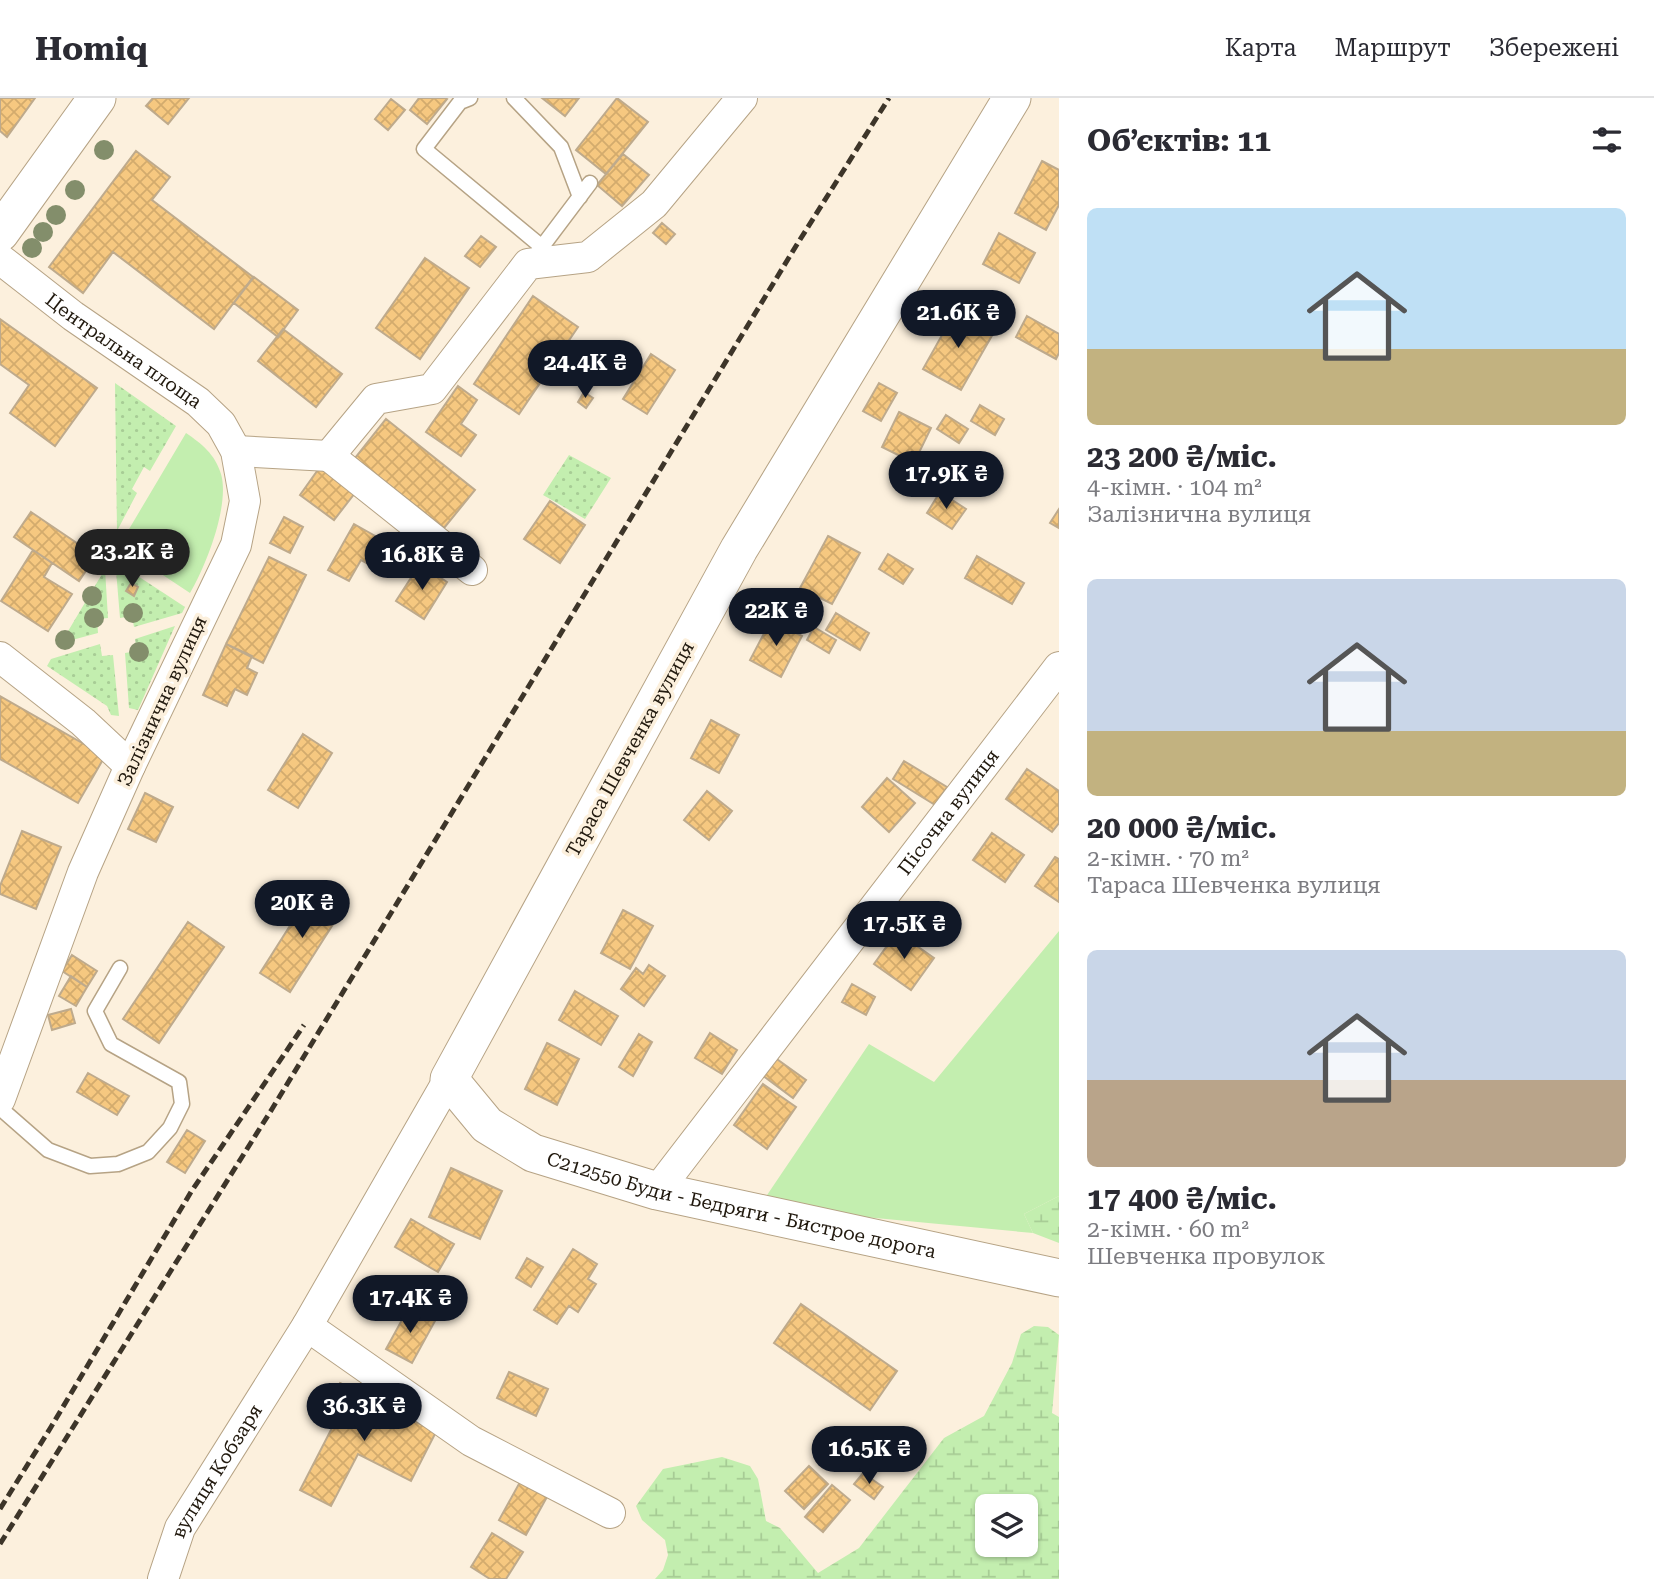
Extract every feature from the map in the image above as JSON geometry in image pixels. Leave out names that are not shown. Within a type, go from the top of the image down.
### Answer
[{"type":"street","points":[[0,233],[97,98]]},
{"type":"street","points":[[329,456],[376,399],[432,389],[535,256],[589,257],[654,204],[742,98]]},
{"type":"street","name":"Тараса Шевченка вулиця","points":[[449,1079],[739,549],[1013,98]]},
{"type":"street","name":"Центральна площа","points":[[0,259],[73,316],[198,402],[221,425],[236,451]]},
{"type":"street","points":[[236,451],[329,456],[472,570]]},
{"type":"street","name":"Залізнична вулиця","points":[[0,1098],[83,872],[130,766],[236,545],[244,500],[236,451]]},
{"type":"street","points":[[0,657],[83,722],[130,766]]},
{"type":"street","name":"Пісочна вулиця","points":[[657,1191],[1059,667]]},
{"type":"street","name":"С212550 Буди - Бедряги - Бистрое дорога","points":[[449,1079],[487,1125],[534,1153],[657,1191],[1059,1278]]},
{"type":"street","name":"вулиця Кобзаря","points":[[163,1579],[180,1528],[307,1326],[449,1079]]},
{"type":"street","points":[[307,1326],[471,1441],[610,1513]]},
{"type":"lane","points":[[470,98],[460,102],[424,149],[535,256],[590,183]]},
{"type":"lane","points":[[514,98],[561,147],[580,197]]},
{"type":"lane","points":[[0,1108],[48,1150],[90,1166],[118,1164],[148,1152],[170,1128],[181,1104],[179,1082],[111,1044],[95,1011],[120,968]]},
{"type":"green space","points":[[115,383],[176,426],[150,471],[144,467],[132,489],[137,493],[117,531]]},
{"type":"green space","points":[[186,433],[212,455],[221,474],[223,487],[215,535],[190,593],[119,546]]},
{"type":"green space","points":[[569,455],[611,478],[585,519],[543,495]]},
{"type":"green space","points":[[121,565],[185,607],[182,613],[134,627],[132,616],[120,618],[116,570]]},
{"type":"green space","points":[[105,569],[108,618],[97,619],[98,633],[61,643]]},
{"type":"green space","points":[[175,626],[138,710],[129,708],[125,653],[137,651],[135,639]]},
{"type":"green space","points":[[100,644],[102,656],[113,655],[119,716],[111,715],[107,706],[47,666],[51,659]]},
{"type":"green space","points":[[1059,931],[1059,1196],[1024,1214],[1033,1233],[759,1207],[869,1044],[934,1082]]},
{"type":"green space","points":[[1059,1196],[1059,1243],[1033,1233],[1024,1214]]},
{"type":"green space","points":[[1034,1326],[1048,1327],[1059,1335],[1052,1413],[1059,1417],[1059,1579],[655,1579],[663,1570],[668,1555],[665,1540],[642,1520],[636,1506],[663,1469],[722,1457],[750,1466],[758,1479],[766,1521],[780,1528],[818,1573],[859,1548],[944,1438],[984,1416],[1012,1363],[1021,1334]]},
{"type":"building","points":[[0,98],[35,98],[7,137],[0,131]]},
{"type":"building","points":[[153,98],[189,98],[168,124],[146,106]]},
{"type":"building","points":[[419,98],[447,99],[427,124],[410,110]]},
{"type":"building","points":[[542,98],[579,98],[565,116]]},
{"type":"building","points":[[617,98],[648,122],[606,174],[576,150]]},
{"type":"building","points":[[391,99],[405,110],[388,130],[375,119]]},
{"type":"building","points":[[136,151],[170,177],[152,200],[253,277],[214,329],[113,252],[83,293],[49,267]]},
{"type":"building","points":[[623,154],[649,175],[622,206],[597,185]]},
{"type":"building","points":[[1042,161],[1059,170],[1059,205],[1046,230],[1015,213]]},
{"type":"building","points":[[662,223],[675,234],[666,244],[653,233]]},
{"type":"building","points":[[999,233],[1035,253],[1019,283],[983,264]]},
{"type":"building","points":[[481,236],[496,247],[480,267],[465,256]]},
{"type":"building","points":[[425,258],[469,288],[420,359],[376,328]]},
{"type":"building","points":[[254,277],[298,310],[278,337],[234,303]]},
{"type":"building","points":[[533,296],[578,327],[519,414],[474,384]]},
{"type":"building","points":[[956,310],[994,332],[961,390],[923,369]]},
{"type":"building","points":[[1027,316],[1059,334],[1059,353],[1056,359],[1016,337]]},
{"type":"building","points":[[0,319],[97,388],[55,446],[10,413],[29,385],[0,364]]},
{"type":"building","points":[[283,329],[342,374],[316,407],[258,361]]},
{"type":"building","points":[[651,354],[675,370],[647,414],[623,399]]},
{"type":"building","points":[[879,383],[897,393],[881,421],[863,411]]},
{"type":"building","points":[[458,386],[477,400],[461,424],[476,435],[461,456],[426,432]]},
{"type":"building","points":[[584,392],[593,398],[586,408],[578,402]]},
{"type":"building","points":[[980,405],[1004,419],[995,435],[971,421]]},
{"type":"building","points":[[899,412],[931,428],[914,463],[882,447]]},
{"type":"building","points":[[946,415],[968,429],[959,443],[937,429]]},
{"type":"building","points":[[386,419],[475,490],[444,528],[355,458]]},
{"type":"building","points":[[320,467],[355,493],[334,520],[300,495]]},
{"type":"building","points":[[940,492],[966,509],[952,529],[927,513]]},
{"type":"building","points":[[550,501],[585,525],[560,563],[524,539]]},
{"type":"building","points":[[1059,509],[1059,528],[1050,523]]},
{"type":"building","points":[[31,512],[96,556],[79,581],[14,537]]},
{"type":"building","points":[[284,517],[303,527],[290,553],[270,543]]},
{"type":"building","points":[[354,524],[386,542],[372,566],[361,560],[349,581],[328,570]]},
{"type":"building","points":[[828,536],[860,553],[832,604],[800,588]]},
{"type":"building","points":[[33,550],[52,563],[44,577],[72,594],[48,631],[1,601]]},
{"type":"building","points":[[888,554],[913,569],[903,584],[879,569]]},
{"type":"building","points":[[977,556],[1024,583],[1012,604],[965,578]]},
{"type":"building","points":[[269,557],[306,575],[263,663],[226,644]]},
{"type":"building","points":[[420,564],[447,582],[424,619],[396,601]]},
{"type":"building","points":[[131,583],[138,587],[134,596],[126,591]]},
{"type":"building","points":[[836,613],[869,633],[860,650],[826,630]]},
{"type":"building","points":[[771,620],[802,636],[781,677],[750,660]]},
{"type":"building","points":[[814,627],[836,640],[829,653],[807,640]]},
{"type":"building","points":[[226,644],[252,656],[247,668],[257,673],[247,695],[235,689],[227,706],[203,695]]},
{"type":"building","points":[[0,696],[105,756],[78,803],[0,759]]},
{"type":"building","points":[[711,720],[739,735],[719,773],[691,758]]},
{"type":"building","points":[[303,734],[332,753],[298,808],[268,790]]},
{"type":"building","points":[[904,761],[947,787],[935,805],[893,779]]},
{"type":"building","points":[[1027,769],[1059,791],[1059,823],[1052,832],[1006,799]]},
{"type":"building","points":[[887,778],[915,803],[889,832],[862,807]]},
{"type":"building","points":[[707,791],[732,811],[709,840],[684,820]]},
{"type":"building","points":[[145,793],[173,807],[156,842],[128,829]]},
{"type":"building","points":[[22,831],[61,847],[36,909],[0,894],[0,886]]},
{"type":"building","points":[[992,833],[1024,855],[1005,882],[973,860]]},
{"type":"building","points":[[1055,857],[1059,859],[1059,902],[1035,886]]},
{"type":"building","points":[[314,888],[344,907],[290,992],[260,973]]},
{"type":"building","points":[[623,910],[653,926],[630,969],[601,953]]},
{"type":"building","points":[[188,922],[224,947],[159,1043],[123,1019]]},
{"type":"building","points":[[897,932],[934,958],[911,990],[874,964]]},
{"type":"building","points":[[72,955],[97,971],[87,987],[62,971]]},
{"type":"building","points":[[649,965],[665,976],[644,1006],[621,989],[636,968],[643,974]]},
{"type":"building","points":[[71,976],[87,987],[76,1006],[59,996]]},
{"type":"building","points":[[852,984],[875,997],[866,1015],[842,1002]]},
{"type":"building","points":[[575,991],[618,1016],[601,1045],[559,1020]]},
{"type":"building","points":[[71,1009],[75,1023],[52,1030],[48,1015]]},
{"type":"building","points":[[710,1033],[737,1050],[722,1074],[695,1058]]},
{"type":"building","points":[[639,1034],[652,1042],[633,1076],[619,1067]]},
{"type":"building","points":[[547,1043],[579,1059],[557,1105],[525,1089]]},
{"type":"building","points":[[774,1057],[806,1080],[793,1098],[762,1075]]},
{"type":"building","points":[[88,1073],[129,1096],[117,1115],[77,1092]]},
{"type":"building","points":[[763,1084],[796,1107],[767,1149],[734,1125]]},
{"type":"building","points":[[187,1130],[205,1141],[185,1173],[167,1162]]},
{"type":"building","points":[[451,1168],[502,1191],[480,1239],[429,1217]]},
{"type":"building","points":[[411,1219],[454,1244],[438,1272],[395,1247]]},
{"type":"building","points":[[573,1249],[597,1264],[588,1279],[596,1284],[578,1312],[569,1306],[557,1324],[534,1310]]},
{"type":"building","points":[[527,1258],[543,1267],[531,1287],[516,1278]]},
{"type":"building","points":[[801,1304],[897,1371],[870,1410],[774,1343]]},
{"type":"building","points":[[409,1307],[435,1321],[412,1363],[386,1349]]},
{"type":"building","points":[[509,1372],[548,1389],[536,1416],[497,1398]]},
{"type":"building","points":[[340,1383],[436,1432],[411,1481],[358,1454],[331,1506],[300,1490],[333,1426],[321,1420]]},
{"type":"building","points":[[809,1466],[828,1484],[804,1509],[785,1491]]},
{"type":"building","points":[[863,1473],[883,1487],[874,1499],[854,1484]]},
{"type":"building","points":[[520,1482],[547,1497],[526,1535],[499,1520]]},
{"type":"building","points":[[832,1485],[850,1500],[823,1532],[805,1517]]},
{"type":"building","points":[[492,1533],[523,1552],[506,1579],[490,1579],[471,1567]]},
{"type":"railway","points":[[0,1544],[272,1109],[796,246],[889,98]]},
{"type":"railway","points":[[0,1509],[191,1192],[304,1025]]}]
